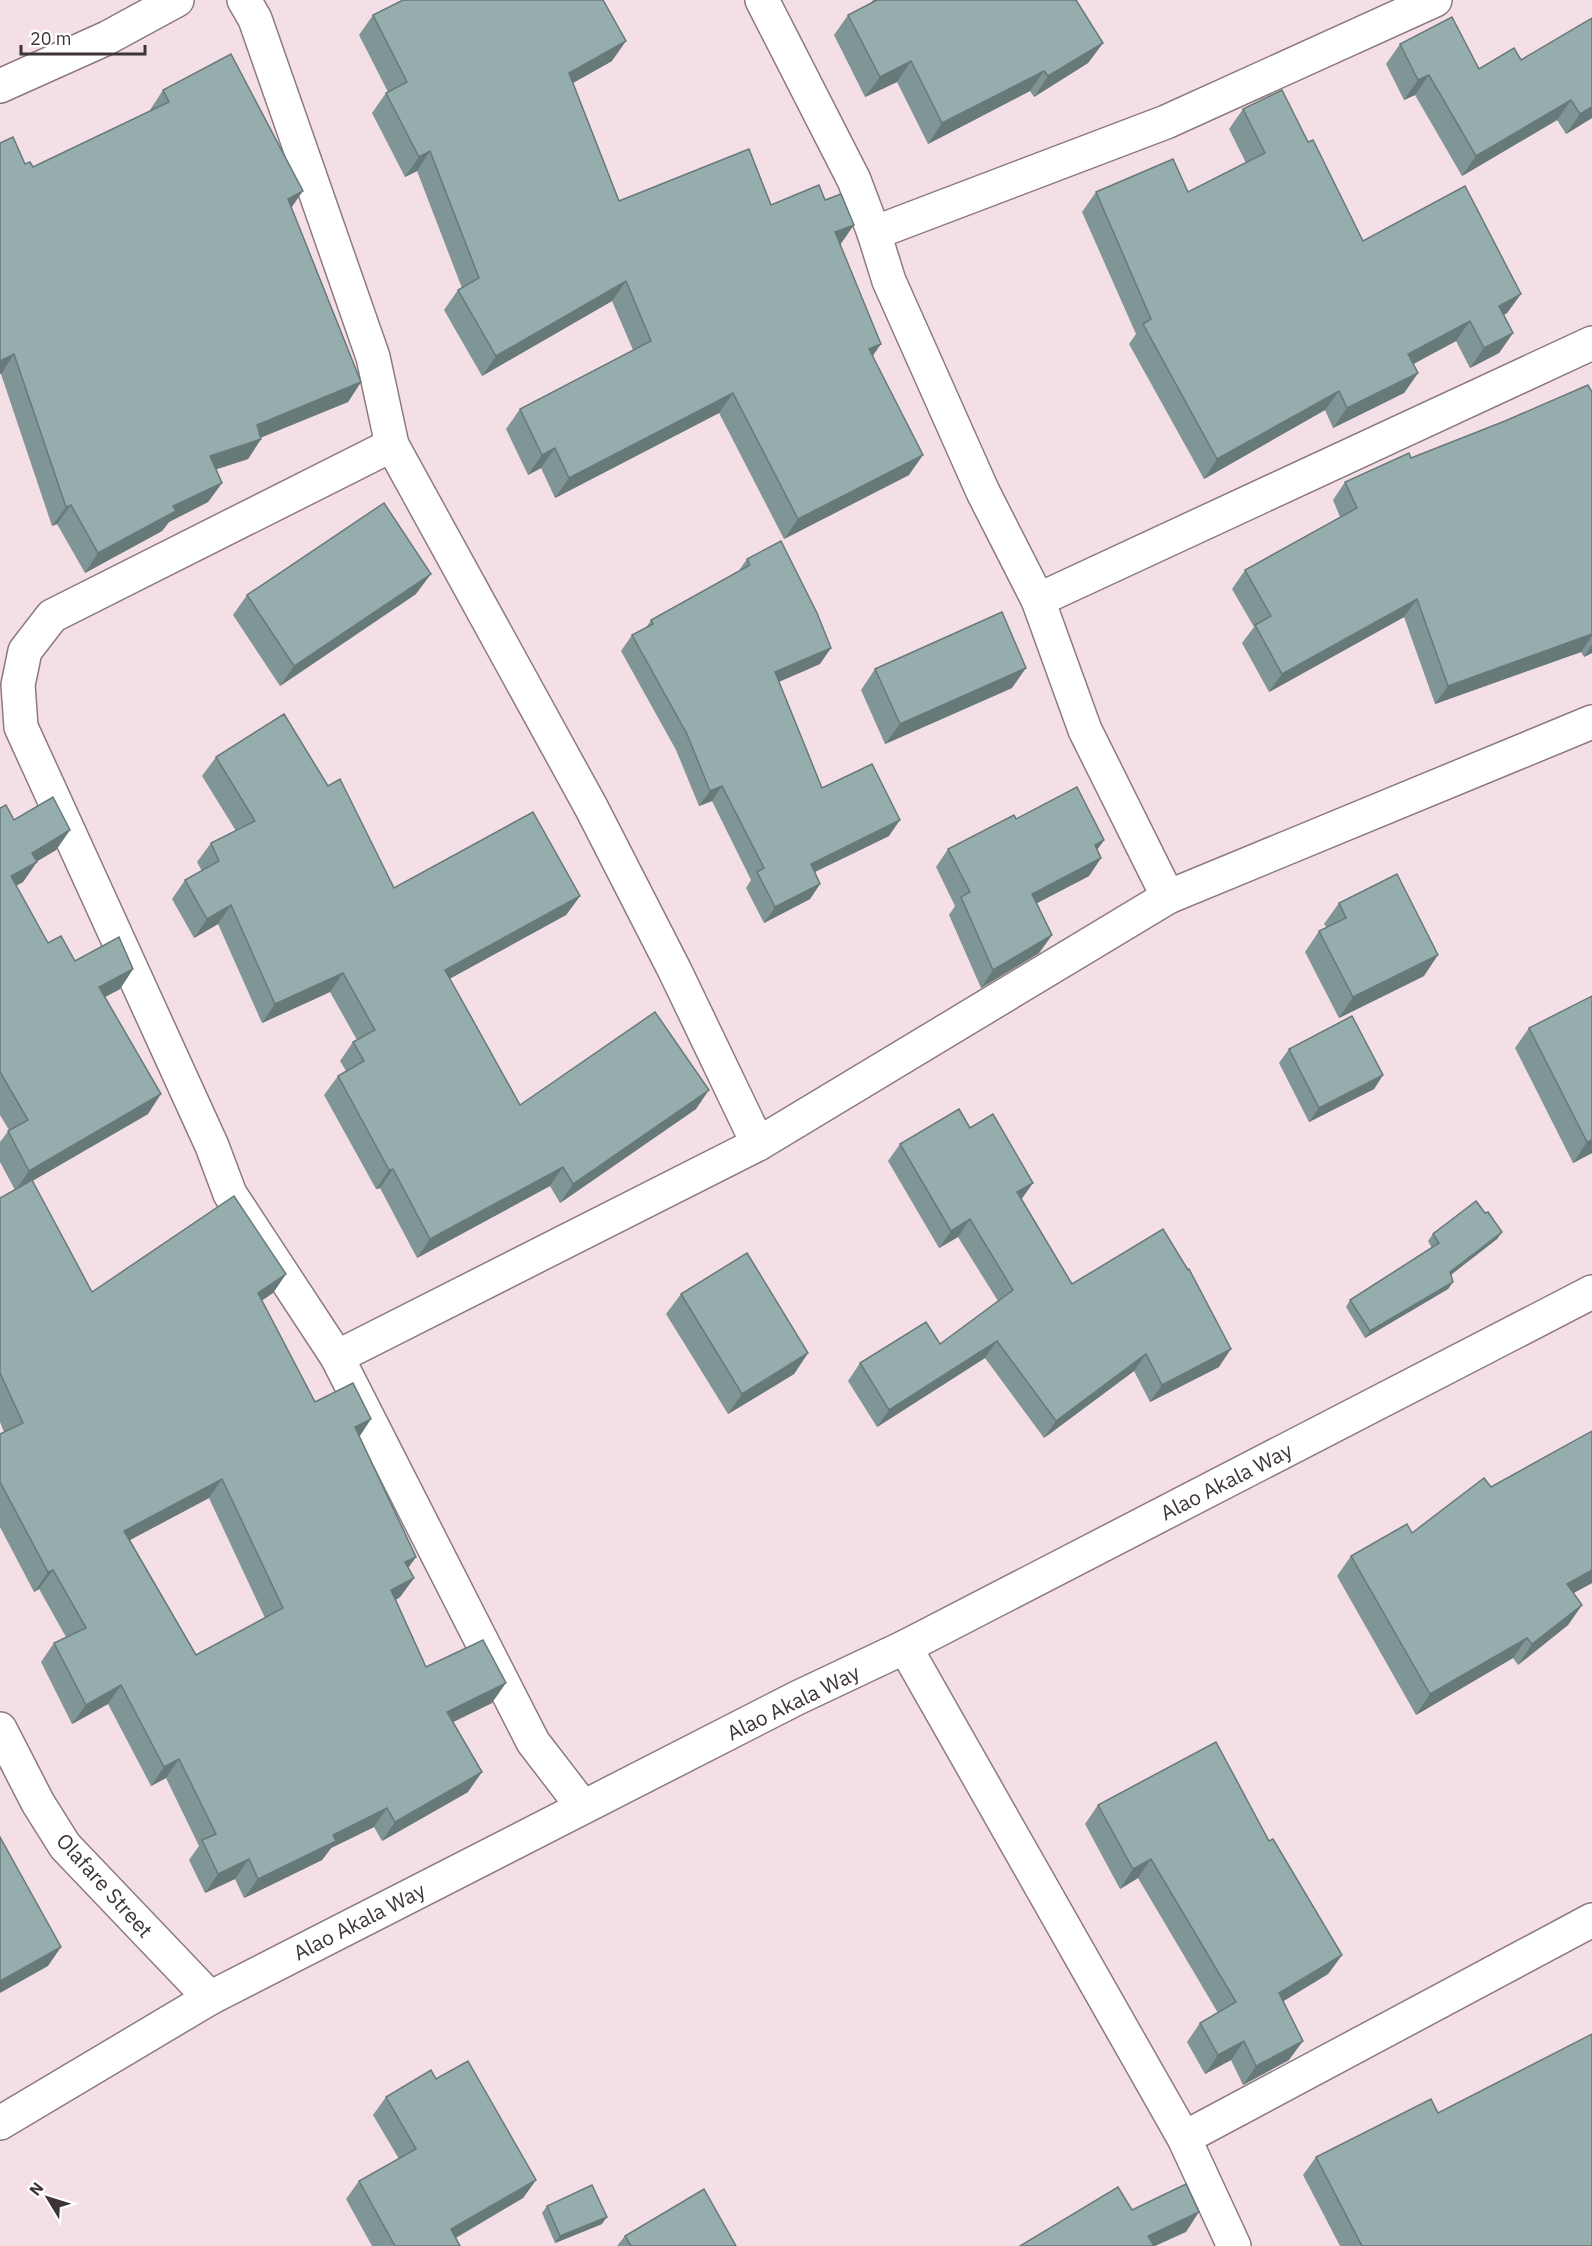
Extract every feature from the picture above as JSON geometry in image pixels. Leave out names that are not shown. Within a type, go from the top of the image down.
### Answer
[{"type":"street","points":[[0,87],[107,38],[177,0]]},
{"type":"street","points":[[244,0],[255,19],[374,357],[392,446],[591,807],[675,971],[758,1144]]},
{"type":"street","points":[[762,0],[854,180],[889,280],[974,471],[1038,600],[1085,730],[1168,897]]},
{"type":"street","points":[[874,233],[1166,122],[1435,0]]},
{"type":"street","points":[[1038,600],[1592,343]]},
{"type":"street","points":[[392,446],[52,616],[25,651],[18,685],[21,728],[212,1146],[230,1194],[337,1357],[533,1742],[583,1808]]},
{"type":"street","points":[[337,1357],[758,1144],[1168,897],[1592,722]]},
{"type":"street","name":"Alao Akala Way","points":[[0,2123],[210,1998],[797,1698],[904,1647],[1592,1292]]},
{"type":"street","points":[[904,1647],[1184,2138],[1234,2246]]},
{"type":"street","name":"Olafare Street","points":[[0,1729],[38,1803],[65,1846],[210,1998]]},
{"type":"street","points":[[1184,2138],[1592,1920]]},
{"type":"building","points":[[403,0],[603,0],[626,41],[569,73],[619,201],[749,149],[771,205],[819,185],[825,200],[841,194],[854,225],[835,232],[881,344],[869,349],[923,455],[798,519],[733,393],[569,478],[555,448],[542,455],[520,409],[651,341],[626,281],[496,356],[458,290],[479,278],[430,151],[419,157],[386,93],[407,82],[373,15]]},
{"type":"building","points":[[877,0],[1076,0],[1103,43],[1048,76],[1044,71],[942,123],[911,61],[880,77],[848,15]]},
{"type":"building","points":[[1452,17],[1479,69],[1514,48],[1521,60],[1592,18],[1592,107],[1580,114],[1571,100],[1476,156],[1429,75],[1418,80],[1400,44]]},
{"type":"building","points":[[231,54],[303,191],[288,199],[361,382],[257,425],[261,439],[210,456],[222,483],[173,506],[176,511],[98,553],[71,505],[66,507],[14,354],[0,361],[0,143],[13,137],[25,164],[30,162],[33,167],[169,102],[163,90]]},
{"type":"building","points":[[1282,90],[1308,142],[1313,140],[1363,241],[1465,186],[1521,294],[1499,306],[1513,333],[1484,348],[1470,321],[1408,354],[1418,373],[1347,408],[1339,391],[1217,459],[1143,324],[1151,319],[1096,192],[1173,159],[1188,192],[1265,153],[1243,109]]},
{"type":"building","points":[[1588,385],[1592,392],[1592,634],[1448,686],[1417,599],[1282,674],[1255,625],[1271,616],[1245,570],[1357,508],[1345,482],[1409,453],[1411,458]]},
{"type":"building","points":[[384,503],[431,574],[294,666],[247,595]]},
{"type":"building","points":[[781,541],[817,613],[831,648],[775,672],[822,788],[872,764],[900,820],[811,864],[820,884],[775,907],[757,872],[764,868],[722,786],[710,791],[687,734],[632,635],[653,624],[651,620],[750,565],[747,559]]},
{"type":"building","points":[[1002,612],[1026,668],[900,724],[875,669]]},
{"type":"building","points":[[284,714],[328,786],[340,779],[394,888],[533,812],[580,896],[445,970],[520,1105],[655,1012],[709,1090],[573,1184],[563,1167],[430,1239],[393,1169],[389,1170],[338,1076],[364,1061],[353,1042],[375,1030],[343,973],[275,1004],[231,905],[207,919],[185,880],[219,861],[211,843],[255,821],[216,757]]},
{"type":"building","points":[[1077,787],[1104,840],[1095,845],[1101,858],[1032,894],[1052,935],[993,970],[961,897],[970,892],[948,849],[1014,815],[1016,819]]},
{"type":"building","points":[[53,797],[70,830],[32,853],[37,862],[11,876],[48,943],[61,936],[75,961],[119,937],[133,969],[99,987],[161,1094],[29,1171],[8,1131],[28,1120],[0,1072],[0,808],[6,805],[14,820]]},
{"type":"building","points":[[1397,874],[1438,955],[1353,997],[1319,931],[1346,918],[1339,903]]},
{"type":"building","points":[[1592,996],[1592,1140],[1587,1142],[1529,1028]]},
{"type":"building","points":[[1352,1016],[1383,1075],[1319,1108],[1289,1049]]},
{"type":"building","points":[[959,1109],[970,1128],[993,1114],[1033,1183],[1017,1192],[1072,1284],[1163,1229],[1189,1269],[1231,1349],[1162,1385],[1146,1354],[1056,1421],[997,1341],[889,1410],[860,1363],[926,1322],[940,1344],[1013,1290],[970,1219],[951,1231],[900,1144]]},
{"type":"building","points":[[32,1180],[92,1292],[234,1196],[286,1274],[258,1293],[315,1402],[353,1383],[371,1419],[355,1427],[416,1557],[405,1562],[414,1578],[391,1590],[426,1667],[483,1640],[506,1683],[447,1712],[482,1772],[395,1822],[387,1808],[333,1835],[336,1841],[258,1879],[249,1859],[218,1874],[202,1840],[216,1834],[179,1759],[164,1767],[121,1685],[86,1705],[54,1643],[86,1628],[53,1570],[48,1572],[0,1482],[0,1434],[23,1423],[0,1373],[0,1198]],"holes":[[[222,1479],[283,1608],[196,1655],[124,1531]]]},
{"type":"building","points":[[1476,1201],[1485,1213],[1488,1212],[1502,1232],[1450,1272],[1453,1282],[1370,1331],[1350,1300],[1439,1243],[1433,1234]]},
{"type":"building","points":[[747,1253],[808,1353],[742,1394],[681,1294]]},
{"type":"building","points":[[1592,1431],[1592,1570],[1567,1584],[1582,1605],[1532,1644],[1527,1638],[1430,1694],[1351,1556],[1407,1524],[1412,1533],[1484,1478],[1491,1487]]},
{"type":"building","points":[[1216,1742],[1269,1841],[1273,1839],[1342,1955],[1279,1993],[1303,2041],[1256,2066],[1244,2041],[1218,2055],[1200,2023],[1236,2002],[1151,1859],[1133,1869],[1098,1805]]},
{"type":"building","points":[[0,1837],[61,1947],[0,1981]]},
{"type":"building","points":[[1592,2034],[1592,2246],[1362,2246],[1316,2157],[1431,2099],[1438,2113]]},
{"type":"building","points":[[468,2061],[536,2180],[451,2229],[460,2246],[395,2246],[359,2181],[416,2149],[386,2097],[431,2070],[436,2079]]},
{"type":"building","points":[[1186,2184],[1199,2212],[1148,2236],[1154,2246],[1020,2246],[1118,2187],[1132,2210]]},
{"type":"building","points":[[592,2185],[607,2217],[560,2236],[547,2206]]},
{"type":"building","points":[[704,2189],[736,2246],[631,2246],[625,2236]]}]
